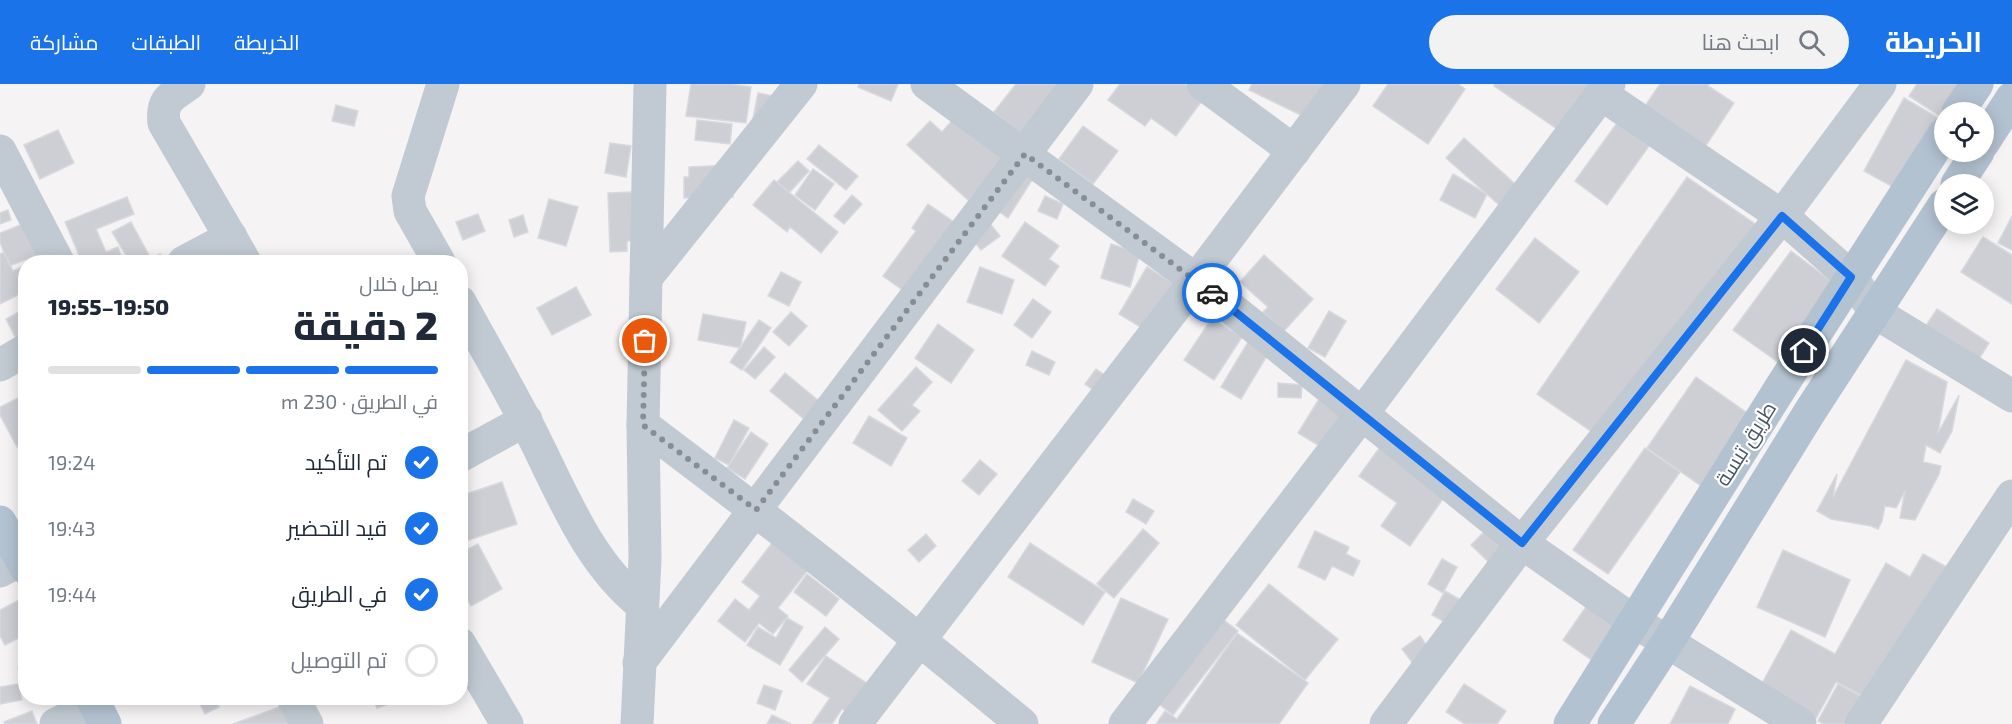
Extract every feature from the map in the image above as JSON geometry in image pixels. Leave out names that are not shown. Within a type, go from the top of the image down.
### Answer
[{"type":"main road","points":[[1965,102],[1977,84]]},
{"type":"main road","points":[[1994,126],[2012,98]]},
{"type":"main road","name":"طريق تبسة","points":[[1570,724],[1851,277],[1934,149]]},
{"type":"main road","name":"طريق تبسة","points":[[1614,724],[1811,410],[1934,221]]},
{"type":"main road","points":[[0,522],[16,566]]},
{"type":"street","points":[[189,84],[167,99],[163,110],[164,123],[238,250],[216,255]]},
{"type":"street","points":[[435,255],[410,211],[408,196],[443,84]]},
{"type":"street","points":[[637,724],[645,528],[643,425],[650,84]]},
{"type":"street","points":[[646,278],[801,84]]},
{"type":"street","points":[[927,84],[1197,280],[1522,543],[1635,622],[1800,724]]},
{"type":"street","points":[[639,663],[1077,84]]},
{"type":"street","points":[[1203,84],[1294,151]]},
{"type":"street","points":[[855,724],[1197,280],[1344,84]]},
{"type":"street","points":[[1386,724],[1522,543],[1782,216],[1880,84]]},
{"type":"street","points":[[1125,724],[1362,414],[1605,89],[1782,216],[1851,277],[1876,313],[2012,396]]},
{"type":"street","points":[[0,151],[54,255]]},
{"type":"street","points":[[468,316],[526,420],[582,531],[605,569],[623,590],[642,605]]},
{"type":"street","points":[[0,365],[18,355]]},
{"type":"street","points":[[468,452],[526,420]]},
{"type":"street","points":[[643,425],[756,510],[920,639],[1022,724]]},
{"type":"street","points":[[1861,724],[2012,496]]},
{"type":"street","points":[[468,658],[507,724]]},
{"type":"street","points":[[297,705],[307,724]]},
{"type":"street","points":[[56,724],[97,709]]},
{"type":"building","points":[[691,84],[729,84],[751,87],[746,123],[686,116]]},
{"type":"building","points":[[859,84],[898,84],[891,101],[858,87]]},
{"type":"building","points":[[1016,84],[1068,84],[1032,143],[994,112]]},
{"type":"building","points":[[1120,84],[1184,84],[1204,98],[1176,136],[1151,118],[1145,126],[1108,100]]},
{"type":"building","points":[[1252,84],[1325,84],[1309,119],[1249,90]]},
{"type":"building","points":[[1388,84],[1458,84],[1465,89],[1428,144],[1373,106]]},
{"type":"building","points":[[1495,84],[1604,84],[1569,137],[1494,86]]},
{"type":"building","points":[[1660,84],[1709,84],[1708,86],[1734,103],[1705,147],[1645,106]]},
{"type":"building","points":[[1917,84],[1970,84],[1957,102],[1934,102],[1934,112],[1909,96]]},
{"type":"building","points":[[758,93],[783,98],[752,124]]},
{"type":"building","points":[[1904,98],[1934,115],[1934,144],[1911,197],[1864,171]]},
{"type":"building","points":[[336,105],[358,111],[354,126],[332,121]]},
{"type":"building","points":[[956,116],[1005,160],[968,200],[907,145],[930,121],[942,132]]},
{"type":"building","points":[[697,120],[732,124],[730,144],[695,140]]},
{"type":"building","points":[[1617,123],[1649,146],[1607,205],[1575,181]]},
{"type":"building","points":[[1083,126],[1118,151],[1093,184],[1059,159]]},
{"type":"building","points":[[58,130],[74,163],[40,179],[24,145]]},
{"type":"building","points":[[1464,138],[1523,191],[1506,211],[1446,158]]},
{"type":"building","points":[[610,143],[631,146],[626,177],[605,173]]},
{"type":"building","points":[[819,145],[858,176],[846,190],[807,159]]},
{"type":"building","points":[[798,161],[809,171],[789,193],[777,182]]},
{"type":"building","points":[[732,165],[733,197],[684,198],[684,177],[689,177],[689,167]]},
{"type":"building","points":[[813,169],[834,184],[815,210],[795,195]]},
{"type":"building","points":[[1018,171],[1032,180],[1008,218],[994,208]]},
{"type":"building","points":[[1453,174],[1487,194],[1475,218],[1440,200]]},
{"type":"building","points":[[1687,177],[1761,228],[1611,445],[1537,394]]},
{"type":"building","points":[[774,180],[838,232],[821,253],[790,227],[787,232],[753,205]]},
{"type":"building","points":[[656,191],[657,240],[627,241],[627,251],[610,252],[608,193]]},
{"type":"building","points":[[852,195],[862,204],[844,224],[834,216]]},
{"type":"building","points":[[1045,196],[1063,204],[1057,219],[1038,211]]},
{"type":"building","points":[[127,197],[134,214],[96,229],[106,252],[118,247],[121,255],[79,255],[65,222]]},
{"type":"building","points":[[549,199],[578,207],[566,246],[538,238]]},
{"type":"building","points":[[928,204],[967,231],[922,304],[883,276],[916,231],[912,228]]},
{"type":"building","points":[[8,210],[11,220],[0,224],[0,213]]},
{"type":"building","points":[[478,214],[485,231],[463,240],[456,222]]},
{"type":"building","points":[[523,215],[528,232],[514,237],[509,220]]},
{"type":"building","points":[[2012,216],[2012,250],[1998,243]]},
{"type":"building","points":[[988,221],[1000,236],[981,250],[969,235]]},
{"type":"building","points":[[28,222],[41,254],[18,255],[18,263],[9,266],[0,242],[0,233]]},
{"type":"building","points":[[131,222],[149,255],[126,255],[112,232]]},
{"type":"building","points":[[1025,222],[1059,246],[1049,259],[1059,266],[1045,286],[1002,256]]},
{"type":"building","points":[[1983,237],[2012,255],[2012,304],[1961,272]]},
{"type":"building","points":[[1535,238],[1579,272],[1539,323],[1496,289]]},
{"type":"building","points":[[1111,244],[1140,253],[1130,287],[1101,278]]},
{"type":"building","points":[[1791,251],[1843,290],[1786,368],[1733,330]]},
{"type":"building","points":[[4,252],[13,271],[18,269],[18,295],[0,304],[0,254]]},
{"type":"building","points":[[1264,255],[1313,299],[1284,331],[1263,312],[1268,307],[1240,282]]},
{"type":"building","points":[[980,267],[1014,280],[1002,314],[967,302]]},
{"type":"building","points":[[1147,267],[1186,291],[1157,337],[1119,314]]},
{"type":"building","points":[[781,272],[801,282],[789,306],[768,296]]},
{"type":"building","points":[[576,287],[591,315],[552,335],[537,308]]},
{"type":"building","points":[[1033,299],[1051,312],[1032,338],[1014,325]]},
{"type":"building","points":[[1937,309],[1989,343],[1974,367],[1921,333]]},
{"type":"building","points":[[1329,311],[1346,321],[1325,357],[1308,348]]},
{"type":"building","points":[[18,312],[18,342],[6,319]]},
{"type":"building","points":[[791,312],[807,326],[789,346],[773,332]]},
{"type":"building","points":[[703,314],[746,322],[740,348],[698,340]]},
{"type":"building","points":[[1212,318],[1242,337],[1214,380],[1184,360]]},
{"type":"building","points":[[759,320],[771,328],[742,370],[730,362]]},
{"type":"building","points":[[938,324],[974,350],[951,383],[915,358]]},
{"type":"building","points":[[1248,342],[1268,354],[1241,399],[1221,387]]},
{"type":"building","points":[[764,347],[775,357],[755,379],[744,370]]},
{"type":"building","points":[[1032,351],[1055,362],[1049,375],[1026,365]]},
{"type":"building","points":[[1906,360],[1947,382],[1938,433],[1959,395],[1952,431],[1940,453],[1926,445],[1923,462],[1941,466],[1939,474],[1915,520],[1900,518],[1905,491],[1896,508],[1885,506],[1878,529],[1831,519],[1817,511],[1837,474],[1833,497]]},
{"type":"building","points":[[916,367],[932,382],[912,405],[920,411],[902,431],[878,410]]},
{"type":"building","points":[[1096,369],[1122,387],[1111,403],[1085,384]]},
{"type":"building","points":[[785,373],[837,416],[822,434],[770,391]]},
{"type":"building","points":[[1696,377],[1753,417],[1704,488],[1647,448]]},
{"type":"building","points":[[1278,383],[1302,385],[1301,398],[1278,397]]},
{"type":"building","points":[[18,398],[17,447],[0,415],[0,407]]},
{"type":"building","points":[[1319,399],[1358,424],[1338,457],[1298,433]]},
{"type":"building","points":[[869,416],[907,438],[891,466],[853,443]]},
{"type":"building","points":[[734,420],[749,428],[729,465],[715,458]]},
{"type":"building","points":[[751,432],[768,444],[745,479],[727,468]]},
{"type":"building","points":[[1380,447],[1447,493],[1410,546],[1381,526],[1397,503],[1359,476]]},
{"type":"building","points":[[1645,448],[1680,472],[1608,574],[1573,550]]},
{"type":"building","points":[[980,460],[997,474],[979,495],[962,481]]},
{"type":"building","points":[[502,482],[517,524],[468,540],[468,493]]},
{"type":"building","points":[[1133,499],[1154,511],[1146,524],[1126,512]]},
{"type":"building","points":[[1489,527],[1522,558],[1503,576],[1471,545]]},
{"type":"building","points":[[1143,529],[1159,543],[1114,598],[1097,584]]},
{"type":"building","points":[[1315,531],[1349,547],[1346,554],[1360,561],[1353,576],[1332,566],[1325,580],[1298,567]]},
{"type":"building","points":[[926,534],[936,546],[919,562],[908,550]]},
{"type":"building","points":[[772,543],[808,570],[778,608],[788,616],[773,634],[759,623],[745,642],[718,621],[735,599],[749,610],[760,596],[742,582]]},
{"type":"building","points":[[1030,543],[1105,592],[1083,625],[1008,577]]},
{"type":"building","points":[[478,544],[502,589],[471,606],[468,601],[468,549]]},
{"type":"building","points":[[1783,550],[1850,580],[1825,637],[1757,607]]},
{"type":"building","points":[[1923,554],[1965,577],[1887,708],[1836,682],[1815,720],[1759,689],[1791,630],[1835,654],[1886,563],[1910,577]]},
{"type":"building","points":[[1442,559],[1457,567],[1443,593],[1428,584]]},
{"type":"building","points":[[807,574],[839,599],[826,616],[794,592]]},
{"type":"building","points":[[1269,584],[1338,639],[1305,680],[1236,625]]},
{"type":"building","points":[[1445,591],[1464,602],[1465,633],[1432,615]]},
{"type":"building","points":[[1121,598],[1168,619],[1138,683],[1092,662]]},
{"type":"building","points":[[18,601],[18,638],[5,645],[0,636],[0,610]]},
{"type":"building","points":[[1590,601],[1628,627],[1600,666],[1563,640]]},
{"type":"building","points":[[1216,614],[1238,631],[1173,715],[1150,697]]},
{"type":"building","points":[[787,618],[803,627],[780,665],[747,645],[758,627],[776,638]]},
{"type":"building","points":[[825,627],[839,639],[802,682],[789,670]]},
{"type":"building","points":[[1237,633],[1308,683],[1279,724],[1156,724],[1165,711],[1177,719]]},
{"type":"building","points":[[1420,636],[1434,656],[1417,669],[1402,649]]},
{"type":"building","points":[[826,656],[877,690],[857,719],[842,709],[832,724],[812,724],[830,698],[807,684]]},
{"type":"building","points":[[18,684],[18,701],[0,704],[0,687]]},
{"type":"building","points":[[1464,684],[1506,711],[1497,724],[1465,724],[1446,712]]},
{"type":"building","points":[[1838,684],[1882,707],[1873,724],[1823,724],[1818,721]]},
{"type":"building","points":[[764,685],[782,691],[775,710],[757,703]]},
{"type":"building","points":[[1690,686],[1735,709],[1728,724],[1670,724]]},
{"type":"building","points":[[200,705],[218,705],[219,707],[205,714]]},
{"type":"building","points":[[285,705],[298,705],[305,724],[233,724]]},
{"type":"building","points":[[32,711],[37,724],[5,724],[4,722]]},
{"type":"building","points":[[772,715],[791,724],[767,724]]},
{"type":"way so far","points":[[645,341],[643,425],[756,510],[1025,154],[1212,293]]},
{"type":"route","points":[[1212,293],[1522,543],[1782,216],[1851,277],[1804,351]]}]
